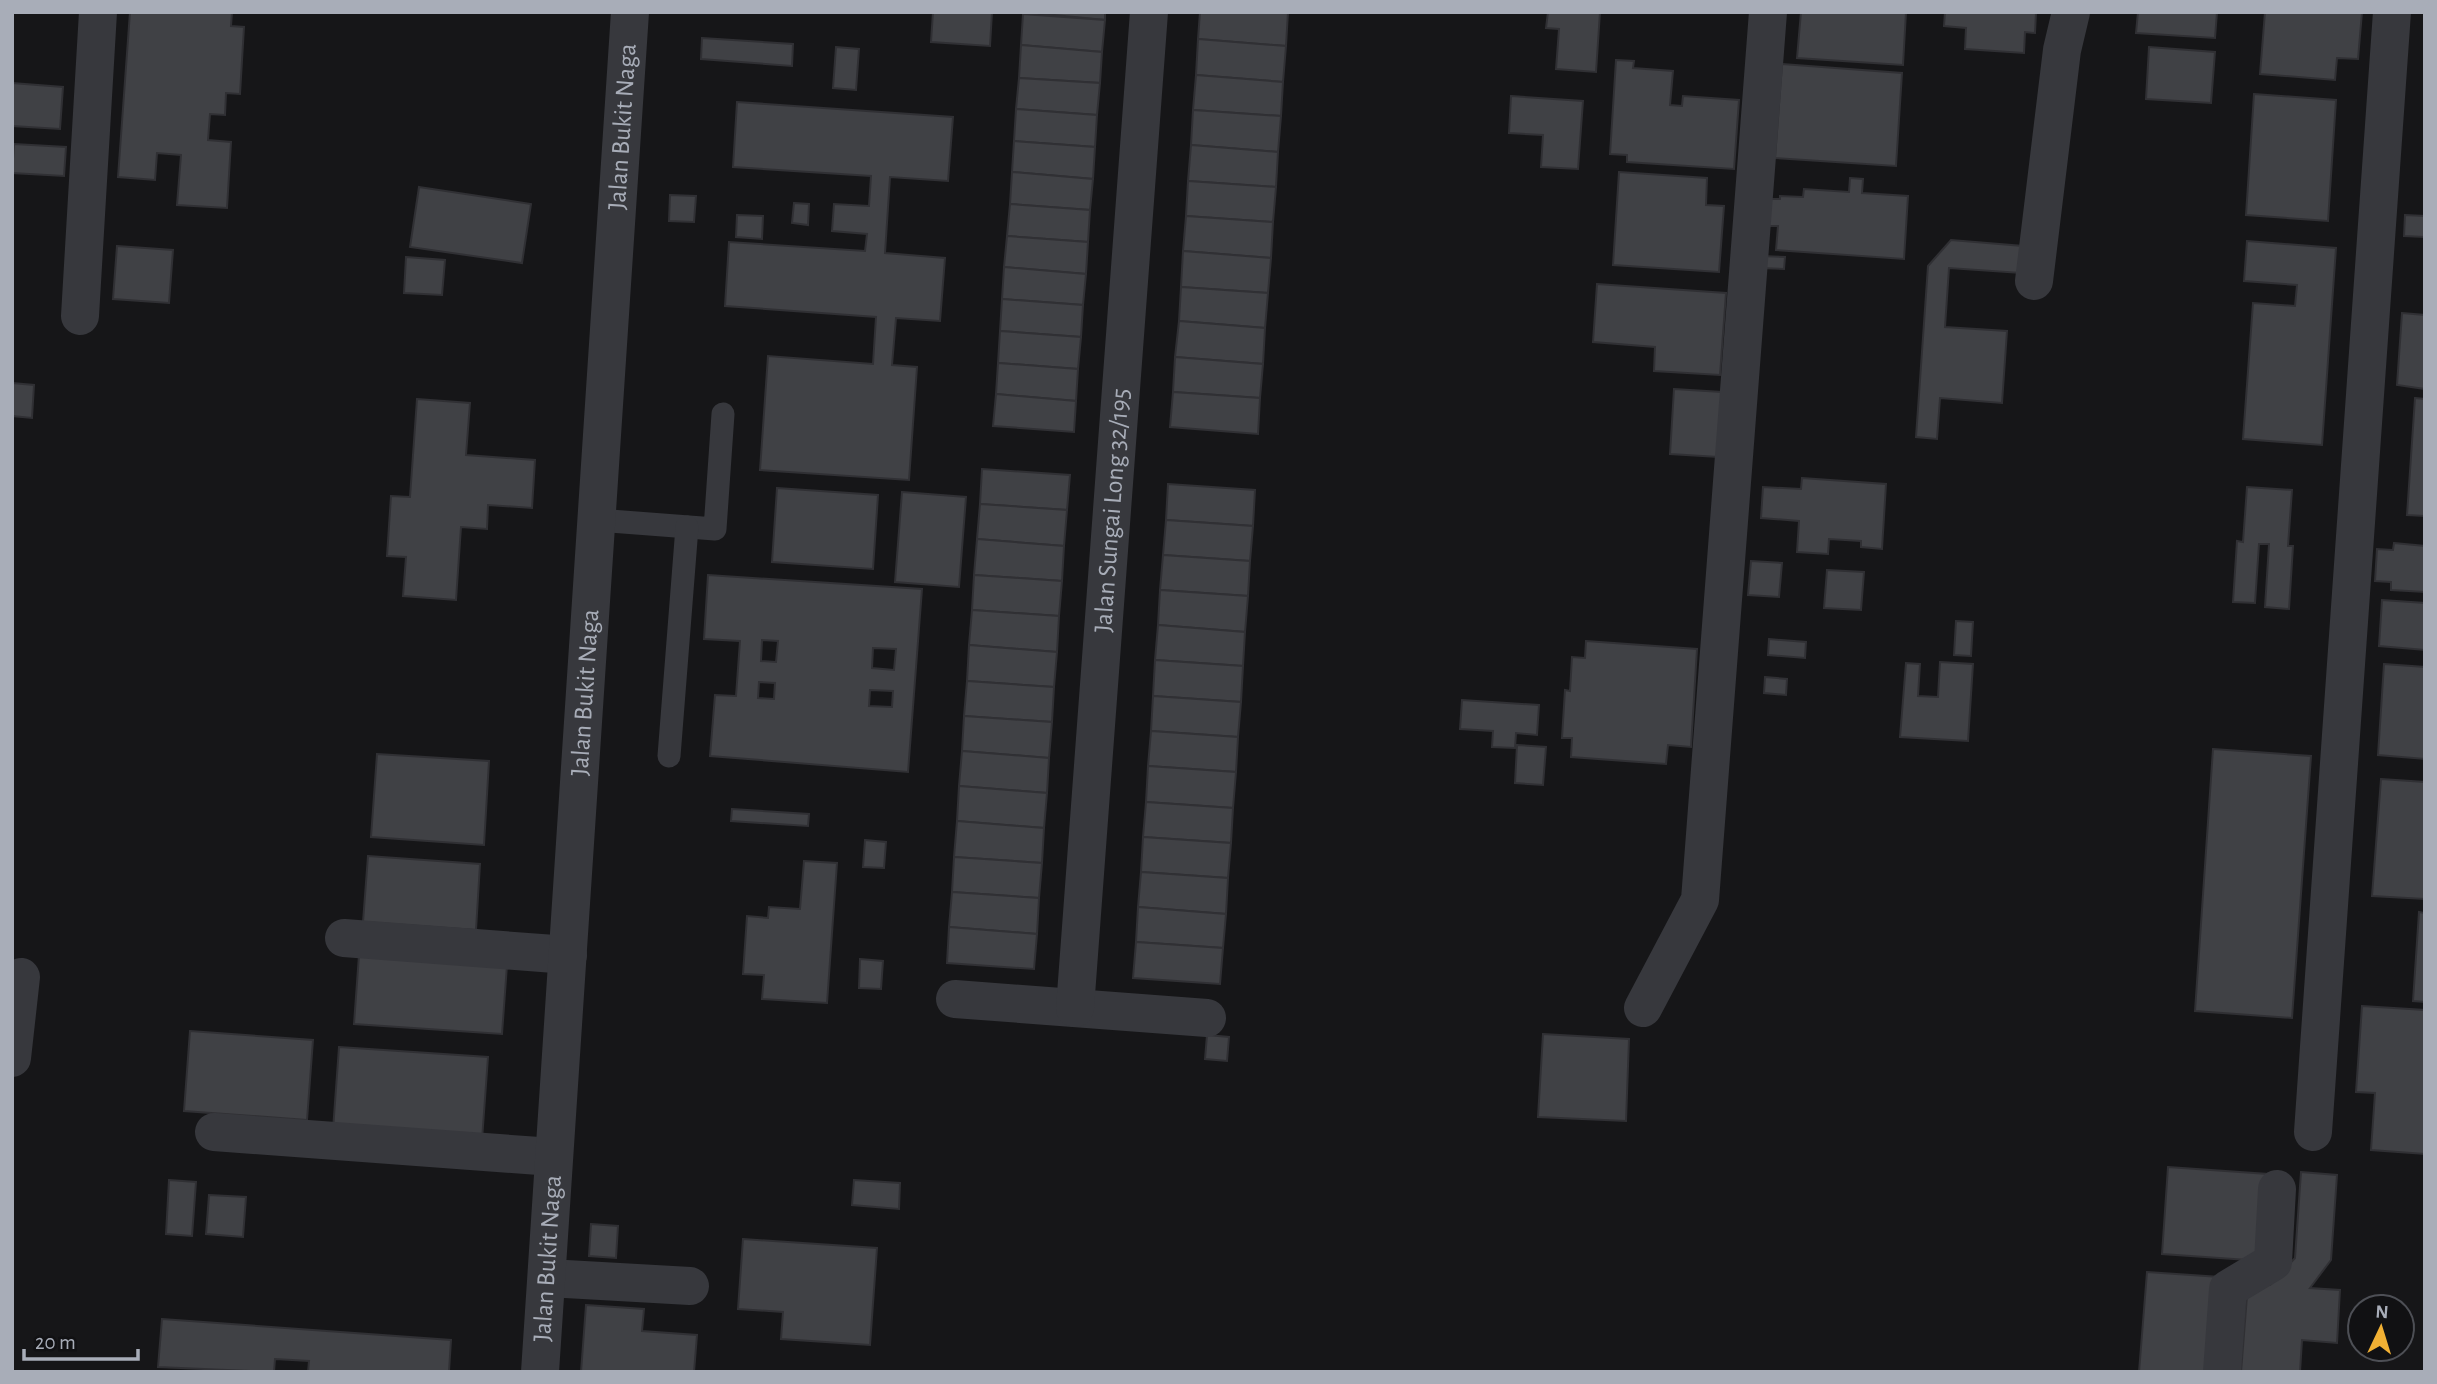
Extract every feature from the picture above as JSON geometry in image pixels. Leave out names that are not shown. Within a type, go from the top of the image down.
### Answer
[{"type":"street","points":[[80,316],[98,12]]},
{"type":"street","name":"Jalan Bukit Naga","points":[[540,1372],[631,12]]},
{"type":"street","name":"Jalan Sungai Long 32/195","points":[[1075,1009],[1149,12]]},
{"type":"street","points":[[1643,1008],[1700,900],[1768,12]]},
{"type":"street","points":[[2034,281],[2062,50],[2071,12]]},
{"type":"street","points":[[2312,1132],[2392,12]]},
{"type":"street","points":[[344,938],[568,955]]},
{"type":"street","points":[[12,1058],[21,977]]},
{"type":"street","points":[[955,999],[1207,1018]]},
{"type":"street","points":[[214,1132],[554,1157]]},
{"type":"street","points":[[2222,1372],[2228,1289],[2273,1262],[2277,1189]]},
{"type":"street","points":[[548,1278],[690,1286]]},
{"type":"lane","points":[[597,520],[715,529],[723,414]]},
{"type":"lane","points":[[670,756],[687,527]]},
{"type":"building","points":[[130,12],[232,12],[231,26],[244,27],[240,94],[226,93],[225,115],[210,114],[208,140],[231,142],[227,208],[177,205],[181,155],[157,153],[155,180],[118,177]]},
{"type":"building","points":[[933,12],[992,12],[990,46],[931,42]]},
{"type":"building","points":[[1024,12],[1105,12],[1105,20]]},
{"type":"building","points":[[1200,12],[1288,12],[1286,46],[1198,39]]},
{"type":"building","points":[[1548,12],[1600,12],[1596,72],[1556,69],[1559,29],[1546,28]]},
{"type":"building","points":[[1801,12],[1906,12],[1903,65],[1797,58]]},
{"type":"building","points":[[1945,12],[2036,12],[2035,33],[2025,32],[2024,53],[1965,49],[1966,28],[1944,26]]},
{"type":"building","points":[[2138,12],[2217,12],[2215,38],[2136,33]]},
{"type":"building","points":[[2265,12],[2362,12],[2358,59],[2337,58],[2335,80],[2260,74]]},
{"type":"building","points":[[1023,14],[1105,20],[1102,52],[1021,45]]},
{"type":"building","points":[[702,38],[793,44],[792,66],[701,59]]},
{"type":"building","points":[[1198,39],[1286,46],[1283,82],[1196,75]]},
{"type":"building","points":[[1021,45],[1102,52],[1100,83],[1019,78]]},
{"type":"building","points":[[836,47],[859,49],[856,90],[833,88]]},
{"type":"building","points":[[2149,47],[2215,52],[2211,103],[2146,99]]},
{"type":"building","points":[[1616,60],[1634,61],[1633,68],[1673,71],[1670,105],[1682,106],[1683,96],[1739,100],[1734,169],[1627,162],[1627,155],[1610,154]]},
{"type":"building","points":[[1782,64],[1902,73],[1896,166],[1775,158]]},
{"type":"building","points":[[1196,75],[1283,82],[1281,116],[1193,110]]},
{"type":"building","points":[[1019,78],[1100,83],[1097,115],[1016,109]]},
{"type":"building","points":[[12,83],[63,87],[60,129],[12,126]]},
{"type":"building","points":[[2254,94],[2336,100],[2328,221],[2246,215]]},
{"type":"building","points":[[1511,96],[1583,101],[1578,169],[1541,167],[1543,135],[1509,133]]},
{"type":"building","points":[[737,102],[953,117],[948,181],[890,177],[885,253],[945,258],[940,321],[896,318],[892,365],[917,367],[909,480],[760,470],[768,356],[873,364],[876,317],[725,306],[729,242],[865,251],[867,234],[832,231],[834,204],[869,206],[871,176],[733,167]]},
{"type":"building","points":[[1016,109],[1097,115],[1095,147],[1014,141]]},
{"type":"building","points":[[1193,110],[1281,116],[1278,152],[1191,145]]},
{"type":"building","points":[[1014,141],[1095,147],[1093,179],[1012,172]]},
{"type":"building","points":[[14,144],[66,147],[64,176],[12,173]]},
{"type":"building","points":[[1191,145],[1278,152],[1276,187],[1188,181]]},
{"type":"building","points":[[1012,172],[1093,179],[1090,210],[1010,204]]},
{"type":"building","points":[[1619,172],[1707,178],[1706,205],[1724,206],[1719,272],[1613,265]]},
{"type":"building","points":[[1850,178],[1863,179],[1862,193],[1908,196],[1904,259],[1776,250],[1778,226],[1767,226],[1769,199],[1780,199],[1780,196],[1803,197],[1804,189],[1849,192]]},
{"type":"building","points":[[1188,181],[1276,187],[1273,222],[1186,216]]},
{"type":"building","points":[[419,187],[531,204],[522,263],[410,247]]},
{"type":"building","points":[[670,195],[696,196],[694,222],[669,221]]},
{"type":"building","points":[[794,203],[809,204],[808,225],[792,223]]},
{"type":"building","points":[[1010,204],[1090,210],[1088,242],[1007,236]]},
{"type":"building","points":[[737,215],[763,216],[762,239],[736,237]]},
{"type":"building","points":[[2405,215],[2425,216],[2425,237],[2404,236]]},
{"type":"building","points":[[1186,216],[1273,222],[1271,258],[1183,251]]},
{"type":"building","points":[[1007,236],[1088,242],[1086,274],[1004,267]]},
{"type":"building","points":[[1951,240],[2023,246],[2021,273],[1949,268],[1945,327],[2007,331],[2002,403],[1940,398],[1937,439],[1916,437],[1928,266]]},
{"type":"building","points":[[2247,241],[2336,248],[2322,445],[2243,439],[2253,303],[2295,306],[2297,285],[2244,281]]},
{"type":"building","points":[[117,246],[173,250],[169,303],[113,299]]},
{"type":"building","points":[[1183,251],[1271,258],[1268,293],[1181,287]]},
{"type":"building","points":[[1761,256],[1785,257],[1784,269],[1760,268]]},
{"type":"building","points":[[406,257],[445,260],[442,295],[404,293]]},
{"type":"building","points":[[1004,267],[1086,274],[1083,305],[1002,299]]},
{"type":"building","points":[[1597,284],[1726,293],[1720,375],[1654,371],[1655,347],[1593,342]]},
{"type":"building","points":[[1181,287],[1268,293],[1265,328],[1179,321]]},
{"type":"building","points":[[1002,299],[1083,305],[1081,337],[1000,331]]},
{"type":"building","points":[[2402,313],[2425,315],[2425,389],[2397,385]]},
{"type":"building","points":[[1179,321],[1265,328],[1263,364],[1175,357]]},
{"type":"building","points":[[1000,331],[1081,337],[1078,369],[998,363]]},
{"type":"building","points":[[1175,357],[1263,364],[1260,398],[1173,392]]},
{"type":"building","points":[[998,363],[1078,369],[1076,401],[996,394]]},
{"type":"building","points":[[12,383],[34,385],[32,418],[12,416]]},
{"type":"building","points":[[1674,389],[1722,392],[1718,457],[1670,454]]},
{"type":"building","points":[[1173,392],[1260,398],[1258,434],[1170,427]]},
{"type":"building","points":[[996,394],[1076,401],[1074,432],[993,426]]},
{"type":"building","points":[[2415,398],[2425,399],[2425,516],[2407,515]]},
{"type":"building","points":[[417,399],[470,403],[466,455],[535,460],[532,508],[488,505],[487,529],[461,527],[456,600],[403,596],[406,557],[387,556],[391,496],[410,497]]},
{"type":"building","points":[[982,469],[1070,475],[1067,510],[980,504]]},
{"type":"building","points":[[1802,478],[1886,484],[1882,549],[1861,547],[1861,541],[1829,539],[1828,554],[1797,552],[1799,521],[1761,518],[1763,487],[1801,489]]},
{"type":"building","points":[[1168,484],[1255,490],[1253,526],[1166,520]]},
{"type":"building","points":[[2247,487],[2292,490],[2288,546],[2293,546],[2289,609],[2265,607],[2269,544],[2259,544],[2255,603],[2233,602],[2237,541],[2243,542]]},
{"type":"building","points":[[777,488],[878,495],[873,569],[772,562]]},
{"type":"building","points":[[902,492],[966,497],[959,587],[895,582]]},
{"type":"building","points":[[980,504],[1067,510],[1064,546],[977,539]]},
{"type":"building","points":[[1166,520],[1253,526],[1250,561],[1163,555]]},
{"type":"building","points":[[977,539],[1064,546],[1062,581],[974,575]]},
{"type":"building","points":[[2394,543],[2425,546],[2425,592],[2391,590],[2391,582],[2375,581],[2377,549],[2393,550]]},
{"type":"building","points":[[1163,555],[1250,561],[1248,596],[1160,590]]},
{"type":"building","points":[[1751,561],[1782,563],[1779,597],[1748,595]]},
{"type":"building","points":[[1827,570],[1864,572],[1861,610],[1824,608]]},
{"type":"building","points":[[708,575],[922,589],[908,772],[710,756],[715,695],[736,696],[740,641],[704,639]],"holes":[[[762,640],[778,641],[776,662],[761,661]],[[873,648],[896,649],[894,670],[872,668]],[[759,682],[775,683],[774,699],[758,698]],[[870,690],[893,691],[892,707],[869,706]]]},
{"type":"building","points":[[974,575],[1062,581],[1059,616],[972,610]]},
{"type":"building","points":[[1160,590],[1248,596],[1245,632],[1158,625]]},
{"type":"building","points":[[2382,600],[2425,603],[2425,650],[2379,646]]},
{"type":"building","points":[[972,610],[1059,616],[1057,652],[969,645]]},
{"type":"building","points":[[1956,621],[1973,622],[1971,656],[1954,655]]},
{"type":"building","points":[[1158,625],[1245,632],[1243,666],[1155,660]]},
{"type":"building","points":[[1769,639],[1806,642],[1805,658],[1768,655]]},
{"type":"building","points":[[1586,641],[1697,649],[1691,747],[1668,745],[1666,764],[1571,757],[1572,738],[1562,738],[1565,690],[1570,691],[1572,657],[1585,658]]},
{"type":"building","points":[[969,645],[1057,652],[1054,687],[967,681]]},
{"type":"building","points":[[1155,660],[1243,666],[1241,702],[1153,696]]},
{"type":"building","points":[[1940,662],[1973,664],[1968,741],[1900,737],[1906,663],[1920,664],[1918,696],[1938,697]]},
{"type":"building","points":[[2384,664],[2425,667],[2425,759],[2378,755]]},
{"type":"building","points":[[1765,677],[1787,679],[1786,695],[1764,693]]},
{"type":"building","points":[[967,681],[1054,687],[1052,722],[964,716]]},
{"type":"building","points":[[1153,696],[1241,702],[1238,737],[1151,731]]},
{"type":"building","points":[[1462,700],[1539,705],[1537,735],[1516,733],[1515,748],[1492,747],[1493,731],[1460,729]]},
{"type":"building","points":[[964,716],[1052,722],[1049,758],[962,751]]},
{"type":"building","points":[[1151,731],[1238,737],[1236,772],[1148,766]]},
{"type":"building","points":[[1517,745],[1546,747],[1543,785],[1515,783]]},
{"type":"building","points":[[2213,749],[2311,756],[2292,1018],[2195,1011]]},
{"type":"building","points":[[962,751],[1049,758],[1047,793],[959,786]]},
{"type":"building","points":[[377,754],[489,761],[484,845],[371,837]]},
{"type":"building","points":[[1148,766],[1236,772],[1233,808],[1146,802]]},
{"type":"building","points":[[2381,779],[2425,782],[2425,899],[2372,896]]},
{"type":"building","points":[[959,786],[1047,793],[1044,828],[957,821]]},
{"type":"building","points":[[1146,802],[1233,808],[1231,843],[1143,837]]},
{"type":"building","points":[[732,809],[809,814],[808,826],[731,821]]},
{"type":"building","points":[[957,821],[1044,828],[1042,863],[954,857]]},
{"type":"building","points":[[1143,837],[1231,843],[1228,878],[1141,872]]},
{"type":"building","points":[[865,840],[886,842],[884,868],[863,867]]},
{"type":"building","points":[[368,856],[480,864],[476,930],[363,922]]},
{"type":"building","points":[[954,857],[1042,863],[1039,898],[952,892]]},
{"type":"building","points":[[804,861],[837,863],[827,1003],[762,999],[764,975],[743,974],[747,916],[768,918],[769,907],[800,909]]},
{"type":"building","points":[[1141,872],[1228,878],[1226,914],[1138,907]]},
{"type":"building","points":[[952,892],[1039,898],[1037,934],[949,927]]},
{"type":"building","points":[[1138,907],[1226,914],[1223,948],[1136,942]]},
{"type":"building","points":[[2419,912],[2425,913],[2425,1002],[2413,1001]]},
{"type":"building","points":[[949,927],[1037,934],[1034,969],[947,963]]},
{"type":"building","points":[[1136,942],[1223,948],[1220,984],[1133,978]]},
{"type":"building","points":[[359,955],[507,965],[502,1034],[354,1024]]},
{"type":"building","points":[[860,959],[883,961],[881,989],[859,988]]},
{"type":"building","points":[[2362,1006],[2425,1010],[2425,1154],[2371,1150],[2375,1093],[2356,1092]]},
{"type":"building","points":[[190,1031],[313,1040],[307,1120],[184,1111]]},
{"type":"building","points":[[1543,1034],[1629,1039],[1626,1121],[1538,1117]]},
{"type":"building","points":[[1207,1035],[1229,1037],[1227,1061],[1205,1059]]},
{"type":"building","points":[[339,1047],[488,1057],[482,1140],[333,1130]]},
{"type":"building","points":[[2168,1167],[2268,1174],[2262,1261],[2162,1254]]},
{"type":"building","points":[[2301,1172],[2337,1175],[2331,1260],[2310,1288],[2340,1290],[2337,1343],[2302,1340],[2300,1372],[2241,1372],[2248,1283],[2270,1285],[2295,1258]]},
{"type":"building","points":[[169,1180],[196,1182],[192,1236],[166,1234]]},
{"type":"building","points":[[854,1180],[900,1183],[899,1209],[852,1205]]},
{"type":"building","points":[[209,1195],[246,1197],[243,1237],[206,1234]]},
{"type":"building","points":[[591,1224],[618,1226],[616,1258],[589,1256]]},
{"type":"building","points":[[743,1239],[877,1248],[870,1345],[781,1339],[783,1312],[738,1309]]},
{"type":"building","points":[[2147,1272],[2220,1277],[2213,1372],[2139,1372]]},
{"type":"building","points":[[586,1305],[644,1309],[642,1331],[697,1335],[694,1372],[581,1372]]},
{"type":"building","points":[[162,1319],[451,1340],[449,1371],[459,1372],[308,1372],[309,1361],[275,1359],[274,1372],[158,1367]]}]
